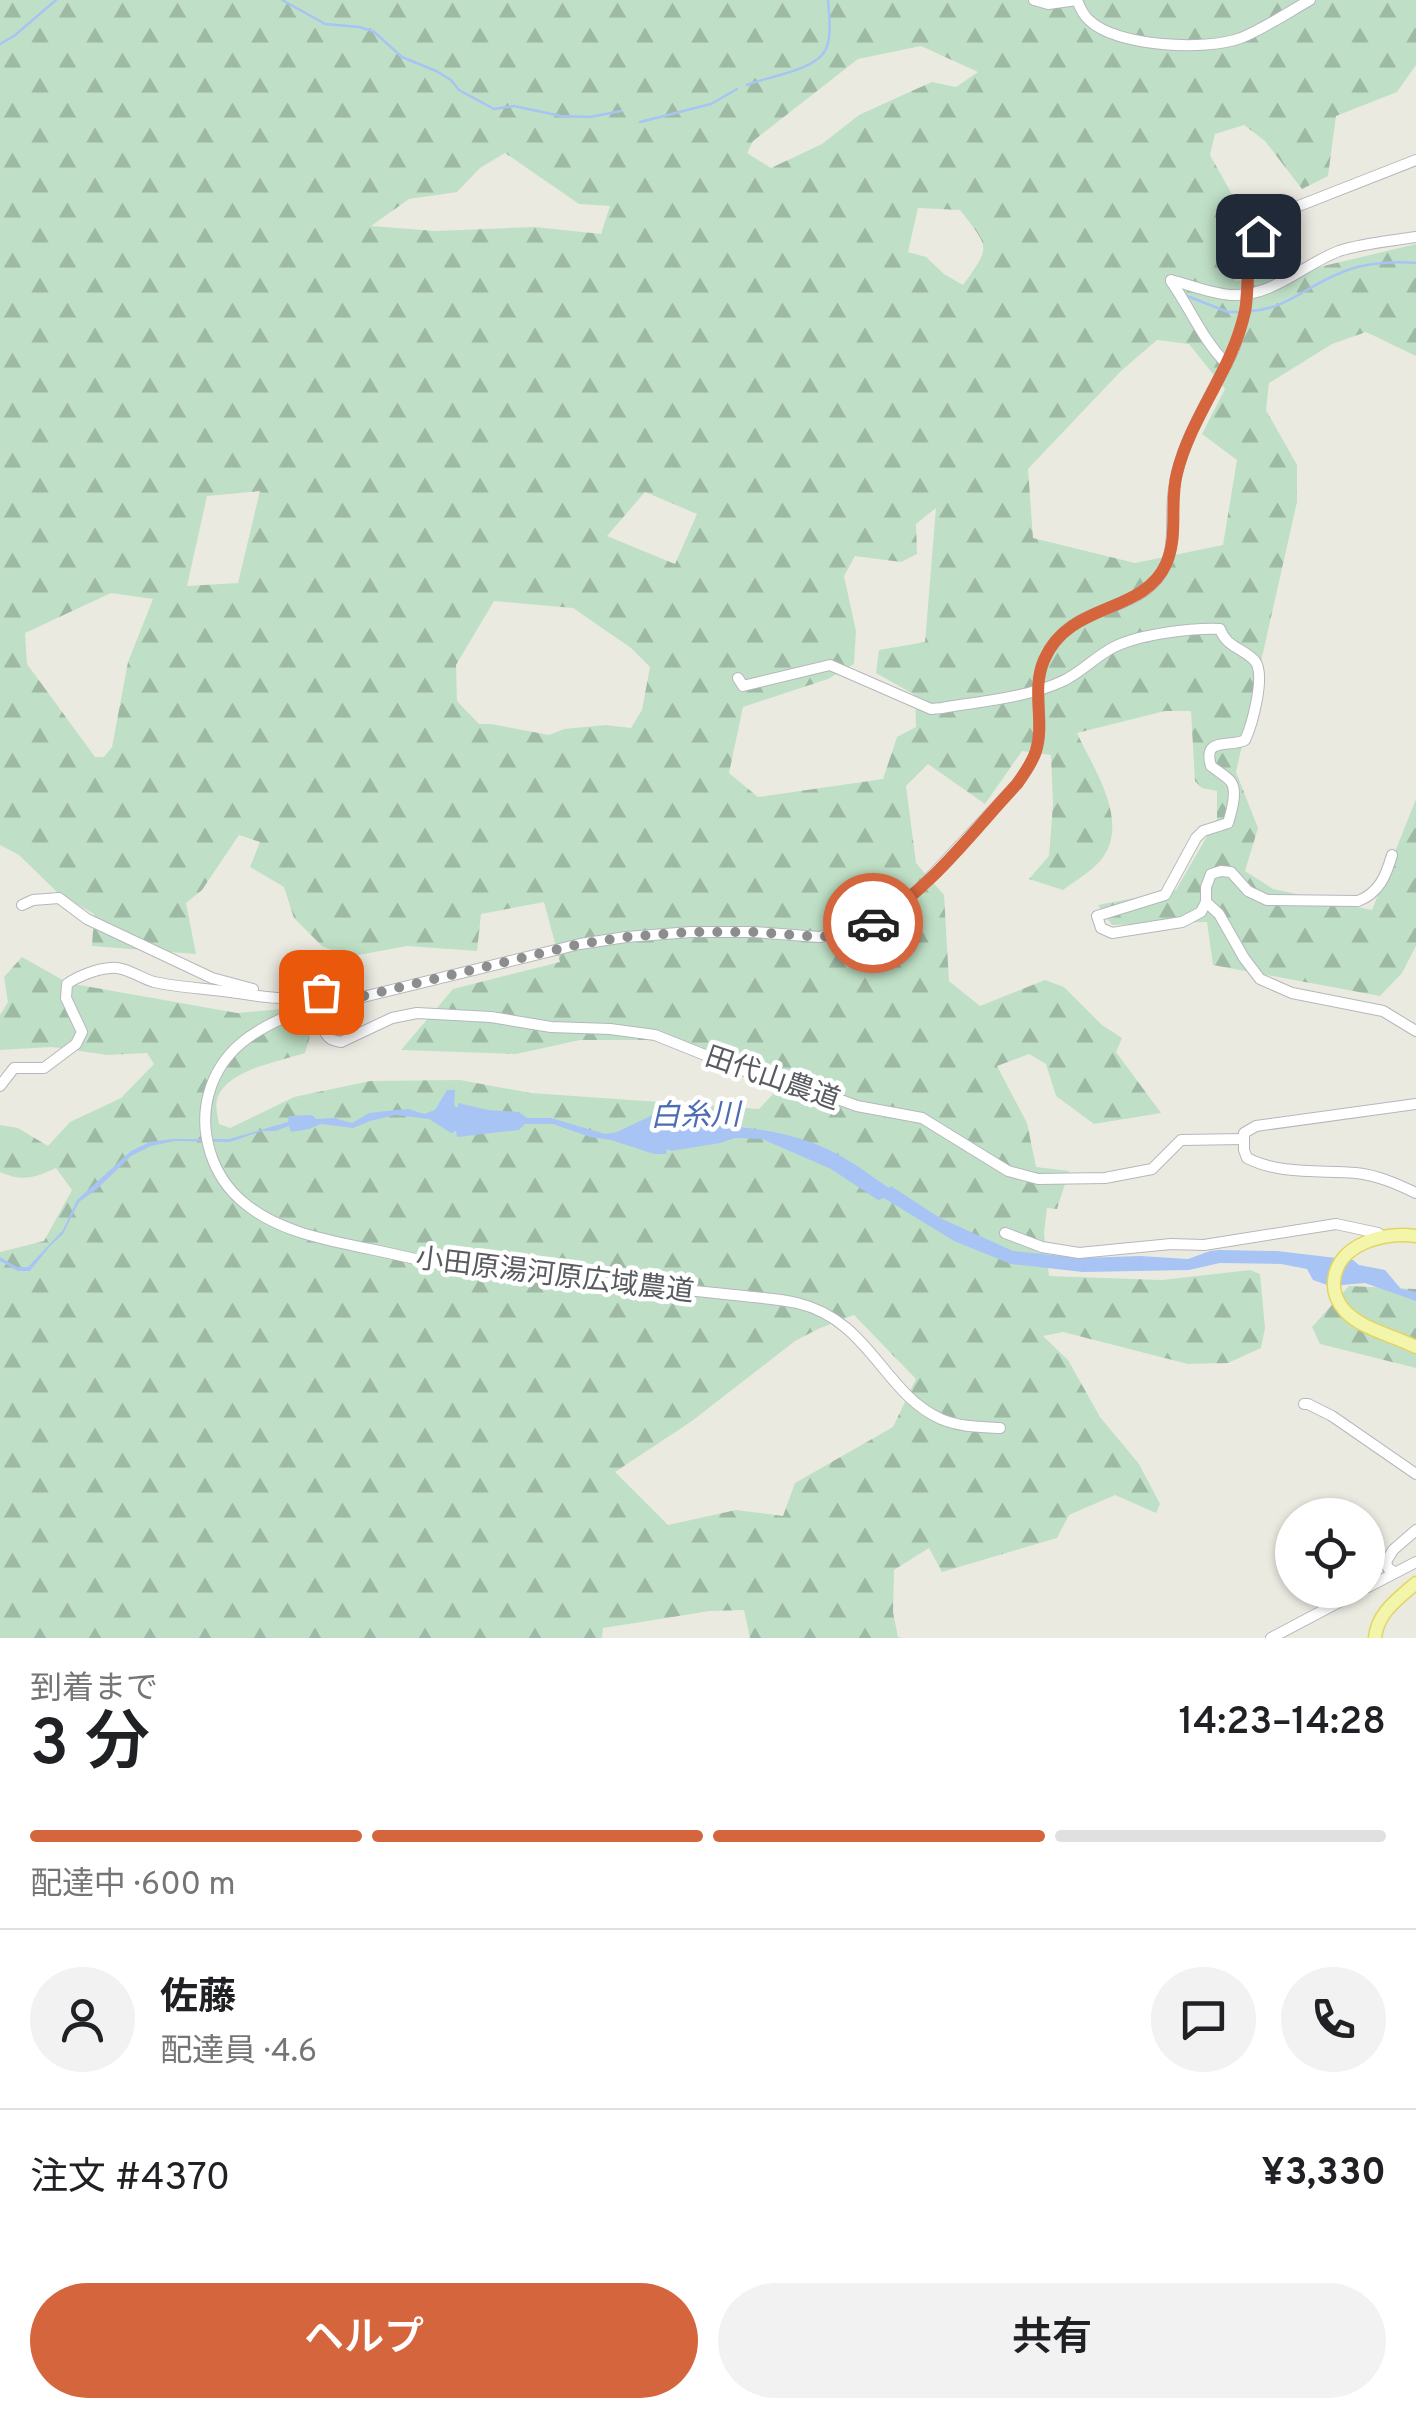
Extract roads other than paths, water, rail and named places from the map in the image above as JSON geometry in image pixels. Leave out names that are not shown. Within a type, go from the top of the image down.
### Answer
[{"type":"main road","points":[[1416,1236],[1382,1237],[1362,1243],[1338,1267],[1334,1290],[1343,1309],[1353,1318],[1416,1347]]},
{"type":"main road","points":[[1375,1638],[1378,1621],[1416,1583]]},
{"type":"street","points":[[1034,0],[1048,4],[1077,0],[1088,20],[1113,34],[1147,42],[1196,45],[1238,39],[1310,0]]},
{"type":"street","name":"小田原湯河原広域農道","points":[[1000,1428],[956,1425],[924,1409],[845,1325],[796,1302],[445,1265],[314,1237],[276,1222],[244,1204],[218,1171],[209,1147],[205,1116],[212,1085],[220,1068],[243,1040],[266,1025],[318,1007],[580,944],[691,932],[819,937],[870,925],[893,911],[922,886],[1023,776],[1037,749],[1038,677],[1044,659],[1062,632],[1135,596],[1159,577],[1173,536],[1173,494],[1181,457],[1234,349],[1246,309],[1248,265],[1258,236],[1290,209],[1416,160]]},
{"type":"street","points":[[1227,364],[1171,280],[1238,295],[1274,287],[1344,250],[1416,237]]},
{"type":"street","points":[[738,678],[743,686],[830,666],[931,708],[1037,690],[1061,682],[1113,647],[1188,629],[1220,629],[1227,642],[1256,662],[1260,672],[1245,740],[1237,744],[1219,743],[1209,754],[1211,766],[1234,788],[1228,824],[1196,838],[1165,895],[1097,916],[1101,928],[1112,933],[1182,922],[1200,912],[1206,902],[1210,874],[1222,871],[1231,872],[1248,890],[1268,900],[1358,902],[1380,886],[1392,854]]},
{"type":"street","points":[[22,905],[59,898],[88,918],[212,978],[272,997]]},
{"type":"street","points":[[1206,902],[1219,914],[1260,979],[1292,993],[1383,1011],[1416,1031]]},
{"type":"street","points":[[0,1086],[14,1068],[44,1068],[76,1044],[82,1032],[66,998],[67,984],[108,968],[164,984],[294,999],[308,996],[321,992],[337,986],[335,975],[330,972],[314,982],[318,1007]]},
{"type":"street","name":"田代山農道","points":[[318,1007],[328,1036],[341,1042],[392,1018],[417,1013],[655,1034],[760,1077],[794,1083],[858,1106],[922,1118],[1008,1170],[1038,1179],[1105,1178],[1139,1172],[1162,1162],[1181,1140],[1243,1140]]},
{"type":"street","points":[[1416,1104],[1256,1126],[1244,1133],[1243,1140],[1247,1158],[1258,1163],[1360,1173],[1416,1193]]},
{"type":"street","points":[[1005,1234],[1079,1253],[1171,1244],[1204,1245],[1336,1224],[1378,1232],[1382,1237]]},
{"type":"street","points":[[1304,1404],[1332,1416],[1416,1474]]},
{"type":"street","points":[[1394,1572],[1386,1562],[1393,1550],[1416,1530]]},
{"type":"street","points":[[1385,1577],[1416,1562]]},
{"type":"street","points":[[1271,1638],[1327,1608]]},
{"type":"water","points":[[447,1090],[455,1090],[454,1107],[458,1103],[519,1112],[527,1118],[551,1118],[605,1134],[659,1112],[664,1113],[665,1123],[784,1134],[828,1149],[940,1218],[1013,1251],[1083,1258],[1188,1259],[1219,1250],[1277,1251],[1353,1260],[1385,1270],[1401,1289],[1416,1292],[1416,1301],[1365,1283],[1330,1286],[1313,1280],[1307,1269],[1281,1264],[1220,1263],[1189,1270],[1083,1272],[1011,1264],[954,1241],[884,1198],[878,1200],[831,1169],[762,1139],[735,1138],[654,1154],[553,1124],[525,1124],[519,1130],[457,1137],[456,1131],[451,1133],[429,1119],[395,1115],[353,1128],[321,1124],[291,1132],[289,1126],[230,1142],[175,1141],[151,1146],[131,1156],[79,1202],[63,1234],[30,1271],[18,1271],[0,1261],[0,1257],[17,1267],[28,1267],[63,1230],[77,1200],[131,1151],[150,1142],[173,1139],[229,1139],[288,1122],[289,1116],[312,1115],[316,1119],[352,1123],[369,1113],[409,1109],[424,1114],[435,1110]]},
{"type":"waterway","points":[[0,44],[56,0]]},
{"type":"waterway","points":[[282,0],[325,24],[373,31],[402,57],[436,71],[459,90],[494,109],[514,106],[561,116],[590,117],[621,111]]},
{"type":"waterway","points":[[747,85],[802,68],[821,56],[829,37],[828,0]]},
{"type":"waterway","points":[[640,122],[711,104],[737,89]]},
{"type":"waterway","points":[[1250,311],[1274,306],[1357,267],[1416,263]]},
{"type":"waterway","points":[[1187,296],[1228,312],[1242,312]]},
{"type":"water label","name":"白糸川","points":[[695,1115]]}]
